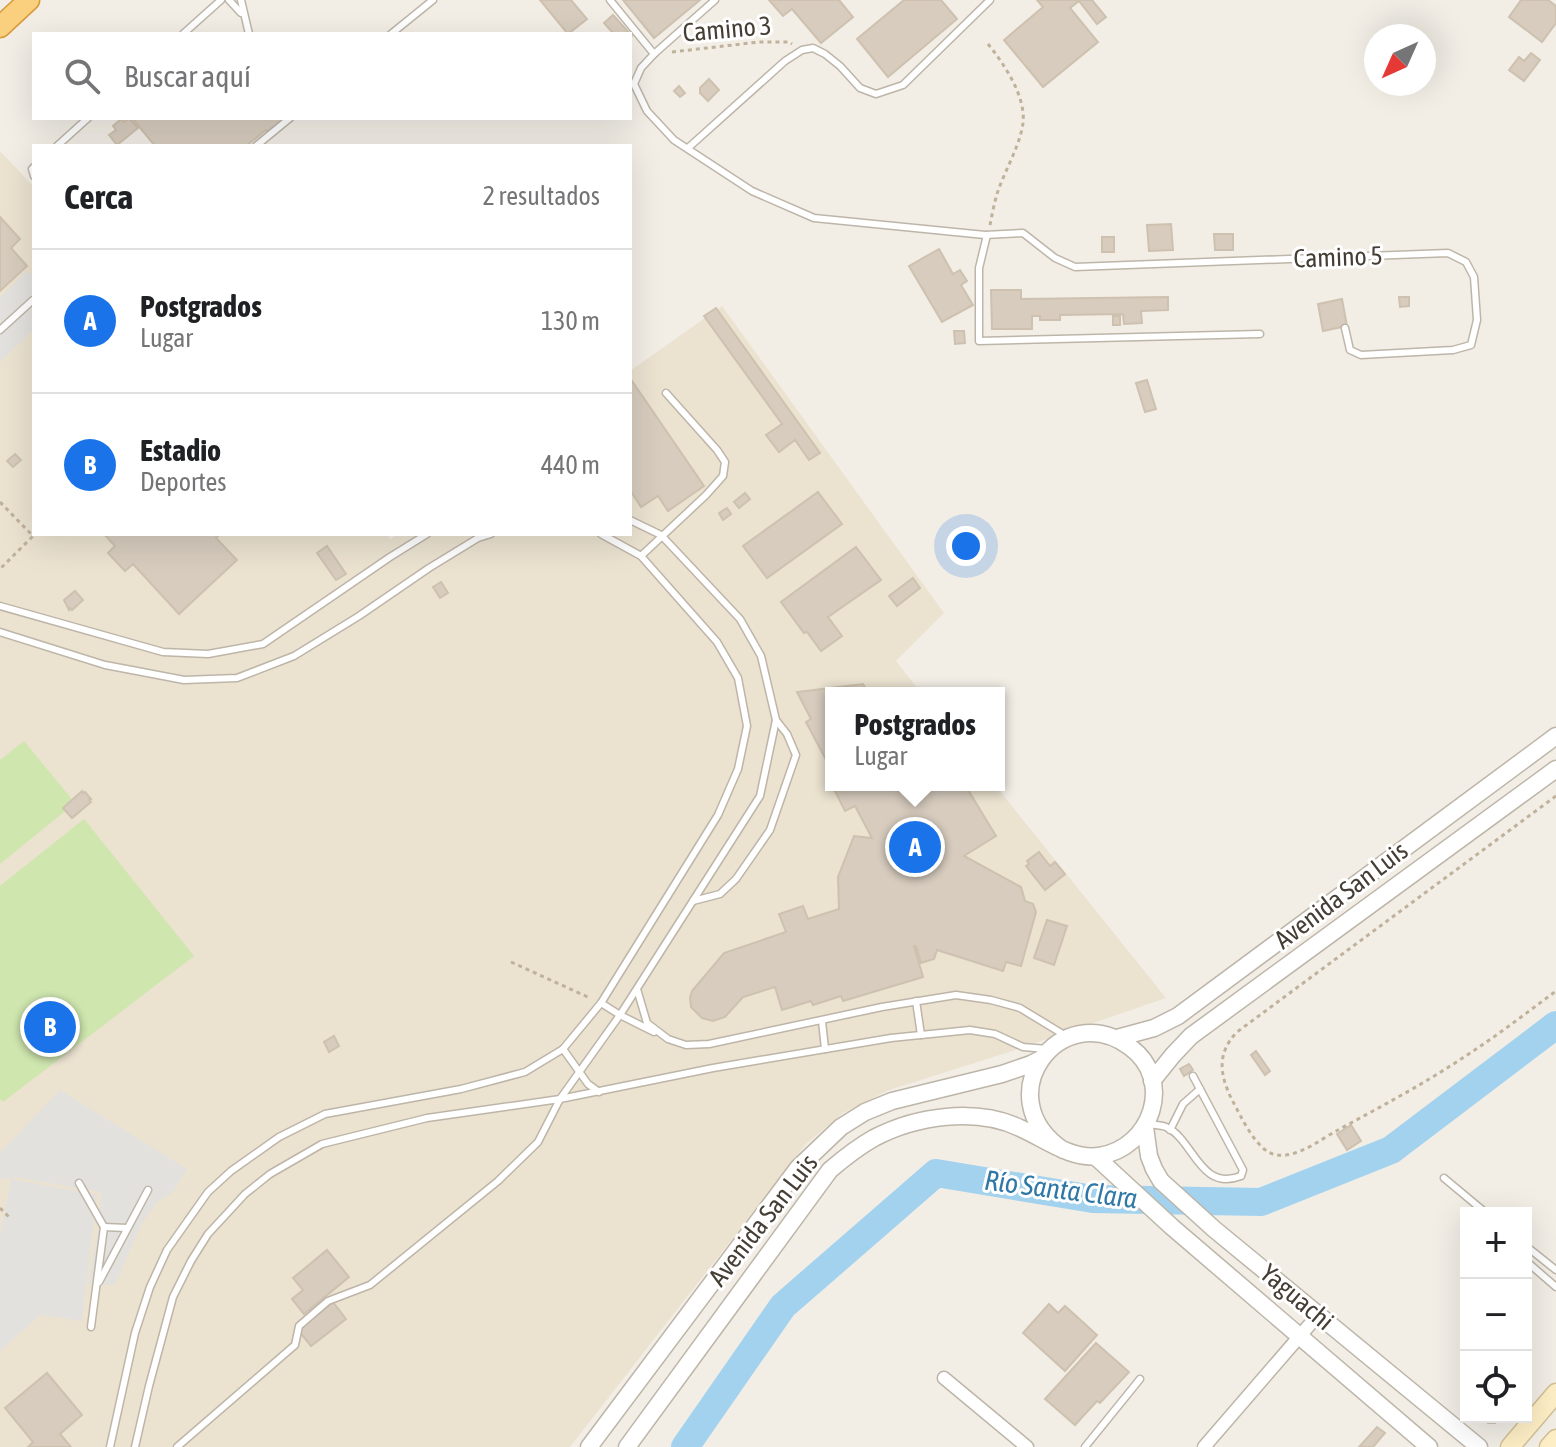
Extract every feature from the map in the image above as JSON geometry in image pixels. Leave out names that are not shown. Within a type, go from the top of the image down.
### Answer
[{"type":"highway","points":[[0,27],[29,0]]},
{"type":"main road","points":[[1510,1447],[1556,1393]]},
{"type":"main road","points":[[1549,1447],[1556,1439]]},
{"type":"street","name":"Avenida San Luis","points":[[1117,1038],[1154,1028],[1178,1016],[1556,736]]},
{"type":"street","name":"Avenida San Luis","points":[[1152,1081],[1191,1036],[1556,769]]},
{"type":"street","points":[[1085,1033],[1117,1038],[1133,1049],[1145,1064],[1152,1081],[1153,1102],[1146,1126],[1132,1142],[1116,1152],[1096,1157],[1079,1156],[1063,1150],[1040,1130],[1034,1116],[1030,1086],[1034,1072],[1046,1054],[1068,1037],[1085,1033]]},
{"type":"street","name":"Avenida San Luis","points":[[589,1447],[798,1168],[841,1127],[865,1112],[892,1101],[1002,1074],[1031,1064],[1046,1054]]},
{"type":"street","name":"Avenida San Luis","points":[[627,1447],[830,1170],[852,1151],[876,1137],[933,1118],[975,1117],[1017,1126],[1063,1150]]},
{"type":"street","name":"Yaguachi","points":[[1146,1126],[1149,1156],[1161,1181],[1214,1229],[1479,1447]]},
{"type":"street","name":"Yaguachi","points":[[1096,1157],[1172,1227],[1429,1447]]},
{"type":"street","points":[[1204,1447],[1318,1315]]},
{"type":"street","points":[[944,1378],[1027,1447]]},
{"type":"lane","points":[[185,32],[221,0]]},
{"type":"lane","points":[[229,0],[244,16]]},
{"type":"lane","points":[[241,0],[248,32]]},
{"type":"lane","points":[[393,32],[433,0]]},
{"type":"lane","points":[[610,0],[654,54]]},
{"type":"lane","points":[[715,0],[641,68],[634,84],[647,111],[674,140],[752,191],[814,218],[986,235],[979,268],[979,341],[1260,334]]},
{"type":"lane","points":[[688,148],[785,61],[802,50],[813,48],[825,54],[860,88],[876,94],[903,85],[990,0]]},
{"type":"lane","points":[[59,144],[86,120]]},
{"type":"lane","points":[[258,144],[288,120]]},
{"type":"lane","name":"Camino 5","points":[[986,235],[1023,233],[1055,258],[1075,267],[1448,253],[1466,262],[1474,277],[1477,320],[1471,345],[1453,350],[1361,355],[1350,350],[1345,328]]},
{"type":"lane","points":[[0,330],[32,301]]},
{"type":"lane","points":[[641,556],[723,476],[725,462],[717,450],[666,393]]},
{"type":"lane","points":[[632,521],[661,535],[740,619],[761,656],[776,720],[787,734],[796,755],[770,830],[736,879],[720,894],[693,901]]},
{"type":"lane","points":[[0,606],[163,652],[208,654],[263,644],[424,536]]},
{"type":"lane","points":[[0,632],[105,665],[184,680],[237,678],[294,656],[477,536]]},
{"type":"lane","points":[[110,1447],[135,1333],[150,1287],[167,1250],[208,1192],[231,1171],[279,1137],[325,1114],[461,1089],[525,1072],[563,1049],[601,1003],[718,815],[738,769],[747,726],[738,678],[717,642],[641,556],[605,536]]},
{"type":"lane","points":[[177,1447],[295,1345],[299,1326],[328,1301],[370,1285],[498,1181],[538,1142],[560,1099],[620,1015],[760,796],[776,720]]},
{"type":"lane","points":[[637,989],[647,1023],[668,1039]]},
{"type":"lane","points":[[601,1003],[668,1039],[686,1045],[709,1044],[956,995],[1020,1008],[1068,1037]]},
{"type":"lane","points":[[916,1001],[921,1035]]},
{"type":"lane","points":[[822,1021],[825,1049]]},
{"type":"lane","points":[[135,1447],[173,1297],[191,1261],[208,1234],[245,1194],[270,1174],[322,1144],[427,1118],[560,1099],[713,1068],[891,1038],[987,1031],[1046,1054]]},
{"type":"lane","points":[[563,1049],[588,1084],[599,1092]]},
{"type":"lane","points":[[1146,1126],[1166,1127],[1177,1135],[1211,1175],[1233,1179],[1241,1176],[1243,1170],[1193,1076]]},
{"type":"lane","points":[[1170,1130],[1183,1104],[1200,1089]]},
{"type":"lane","points":[[1444,1178],[1479,1207]]},
{"type":"lane","points":[[79,1183],[104,1227],[91,1327]]},
{"type":"lane","points":[[96,1289],[148,1190]]},
{"type":"lane","points":[[104,1227],[127,1228]]},
{"type":"lane","points":[[1532,1251],[1556,1270]]},
{"type":"lane","points":[[1532,1266],[1556,1287]]},
{"type":"lane","points":[[1085,1447],[1140,1379]]},
{"type":"path","name":"Camino 3","points":[[654,54],[759,42],[789,42],[802,50]]},
{"type":"path","points":[[986,235],[997,193],[1023,122],[1019,95],[1006,68],[988,44]]},
{"type":"path","points":[[0,502],[32,535]]},
{"type":"path","points":[[0,569],[33,536]]},
{"type":"path","points":[[1556,796],[1237,1032],[1223,1052],[1224,1080],[1238,1111],[1260,1146],[1275,1155],[1293,1154],[1450,1066],[1556,991]]},
{"type":"path","points":[[511,962],[601,1003]]},
{"type":"path","points":[[0,1208],[10,1218]]},
{"type":"shaded area","points":[[0,151],[32,185],[32,536],[387,536],[391,539],[395,536],[632,536],[632,370],[722,306],[944,613],[896,661],[916,687],[825,687],[825,791],[1000,791],[1166,998],[889,1090],[843,1113],[806,1144],[570,1447],[0,1447]]},
{"type":"shaded area","points":[[28,271],[32,275],[32,331],[0,362],[0,297]]},
{"type":"shaded area","points":[[60,1090],[187,1169],[173,1192],[158,1201],[142,1223],[115,1285],[88,1284],[99,1228],[101,1192],[21,1178],[0,1179],[0,1153]]},
{"type":"shaded area","points":[[11,1179],[97,1195],[82,1321],[40,1315],[0,1351],[0,1235]]},
{"type":"green space","points":[[24,741],[75,803],[0,864],[0,760]]},
{"type":"green space","points":[[84,819],[194,956],[3,1102],[0,1099],[0,886]]},
{"type":"building","points":[[540,0],[571,0],[587,19],[566,32]]},
{"type":"building","points":[[623,0],[700,0],[654,38]]},
{"type":"building","points":[[769,0],[839,0],[853,17],[821,43],[792,9],[783,16]]},
{"type":"building","points":[[904,0],[941,0],[957,19],[888,77],[857,39]]},
{"type":"building","points":[[1037,0],[1092,0],[1106,17],[1097,24],[1079,1],[1070,8],[1098,42],[1043,87],[1004,40],[1043,7]]},
{"type":"building","points":[[1521,0],[1548,0],[1556,6],[1556,23],[1542,42],[1509,17]]},
{"type":"building","points":[[613,15],[628,32],[612,32],[604,23]]},
{"type":"building","points":[[1531,53],[1540,60],[1524,81],[1509,70],[1519,57],[1524,61]]},
{"type":"building","points":[[709,79],[719,90],[708,101],[700,93],[700,88]]},
{"type":"building","points":[[679,86],[685,93],[680,97],[674,91]]},
{"type":"building","points":[[120,120],[131,120],[138,128],[116,144],[109,135],[116,130],[113,126]]},
{"type":"building","points":[[134,120],[283,120],[248,144],[153,144]]},
{"type":"building","points":[[0,217],[20,239],[11,248],[27,266],[0,291]]},
{"type":"building","points":[[1171,224],[1173,250],[1149,251],[1147,225]]},
{"type":"building","points":[[1214,234],[1233,234],[1233,250],[1215,250]]},
{"type":"building","points":[[1102,237],[1114,237],[1114,252],[1102,252]]},
{"type":"building","points":[[939,249],[953,274],[960,270],[967,281],[961,285],[973,305],[942,322],[909,266]]},
{"type":"building","points":[[991,290],[1021,290],[1021,299],[1168,297],[1168,310],[1141,311],[1142,323],[1124,324],[1123,314],[1060,315],[1060,320],[1040,320],[1040,316],[1032,316],[1032,329],[992,329]]},
{"type":"building","points":[[1399,297],[1409,297],[1409,306],[1400,307]]},
{"type":"building","points":[[1342,299],[1347,326],[1323,331],[1318,304]]},
{"type":"building","points":[[716,308],[820,453],[809,460],[795,440],[779,452],[766,435],[782,424],[704,316]]},
{"type":"building","points":[[1113,316],[1120,316],[1120,325],[1113,325]]},
{"type":"building","points":[[954,331],[964,331],[965,343],[955,344]]},
{"type":"building","points":[[1147,380],[1156,409],[1145,412],[1136,383]]},
{"type":"building","points":[[632,381],[704,486],[668,511],[658,496],[641,507],[632,493]]},
{"type":"building","points":[[15,454],[21,460],[13,467],[7,461]]},
{"type":"building","points":[[818,492],[842,524],[767,578],[743,546]]},
{"type":"building","points":[[745,493],[750,499],[739,508],[734,502]]},
{"type":"building","points":[[727,508],[731,514],[723,520],[719,513]]},
{"type":"building","points":[[106,536],[218,536],[216,538],[237,560],[179,614],[133,564],[125,571],[108,553],[115,546]]},
{"type":"building","points":[[327,546],[346,574],[336,580],[317,553]]},
{"type":"building","points":[[856,547],[881,580],[828,617],[842,636],[821,651],[781,602]]},
{"type":"building","points":[[913,578],[920,588],[897,606],[889,596]]},
{"type":"building","points":[[441,582],[448,593],[440,598],[433,587]]},
{"type":"building","points":[[75,591],[83,600],[69,610],[64,600]]},
{"type":"building","points":[[825,689],[825,758],[806,722],[811,719],[797,692]]},
{"type":"building","points":[[82,791],[91,802],[72,818],[63,808]]},
{"type":"building","points":[[835,791],[969,791],[996,836],[964,856],[1021,887],[1025,901],[1033,904],[1036,912],[1021,966],[1006,962],[1003,971],[937,950],[934,959],[921,963],[914,946],[923,977],[843,1001],[841,996],[782,1010],[775,987],[743,997],[725,1017],[713,1021],[702,1018],[691,1007],[692,991],[724,953],[786,932],[779,914],[803,906],[808,919],[839,909],[838,877],[854,836],[872,838],[855,806],[845,811]]},
{"type":"building","points":[[1039,852],[1050,866],[1055,862],[1065,874],[1045,890],[1026,866],[1029,864],[1027,861]]},
{"type":"building","points":[[1047,920],[1067,926],[1054,965],[1034,958]]},
{"type":"building","points":[[334,1036],[339,1046],[329,1052],[324,1042]]},
{"type":"building","points":[[1256,1051],[1270,1071],[1265,1075],[1251,1055]]},
{"type":"building","points":[[1189,1064],[1193,1070],[1184,1076],[1180,1069]]},
{"type":"building","points":[[1351,1125],[1361,1141],[1347,1150],[1337,1134]]},
{"type":"building","points":[[327,1250],[349,1277],[304,1314],[292,1299],[303,1290],[293,1278]]},
{"type":"building","points":[[333,1302],[346,1319],[311,1346],[298,1330]]},
{"type":"building","points":[[1049,1304],[1058,1313],[1065,1306],[1097,1335],[1065,1371],[1023,1333]]},
{"type":"building","points":[[1096,1343],[1129,1372],[1075,1425],[1045,1399]]},
{"type":"building","points":[[47,1373],[82,1415],[60,1434],[71,1447],[28,1447],[33,1442],[5,1408]]},
{"type":"building","points":[[1377,1427],[1385,1433],[1373,1447],[1359,1447]]},
{"type":"waterway","name":"Río Santa Clara","points":[[685,1447],[783,1306],[936,1173],[1093,1199],[1261,1202],[1391,1150],[1556,1025]]},
{"type":"place","name":"Postgrados","points":[[915,847]]},
{"type":"place","name":"Estadio","points":[[50,1027]]}]
